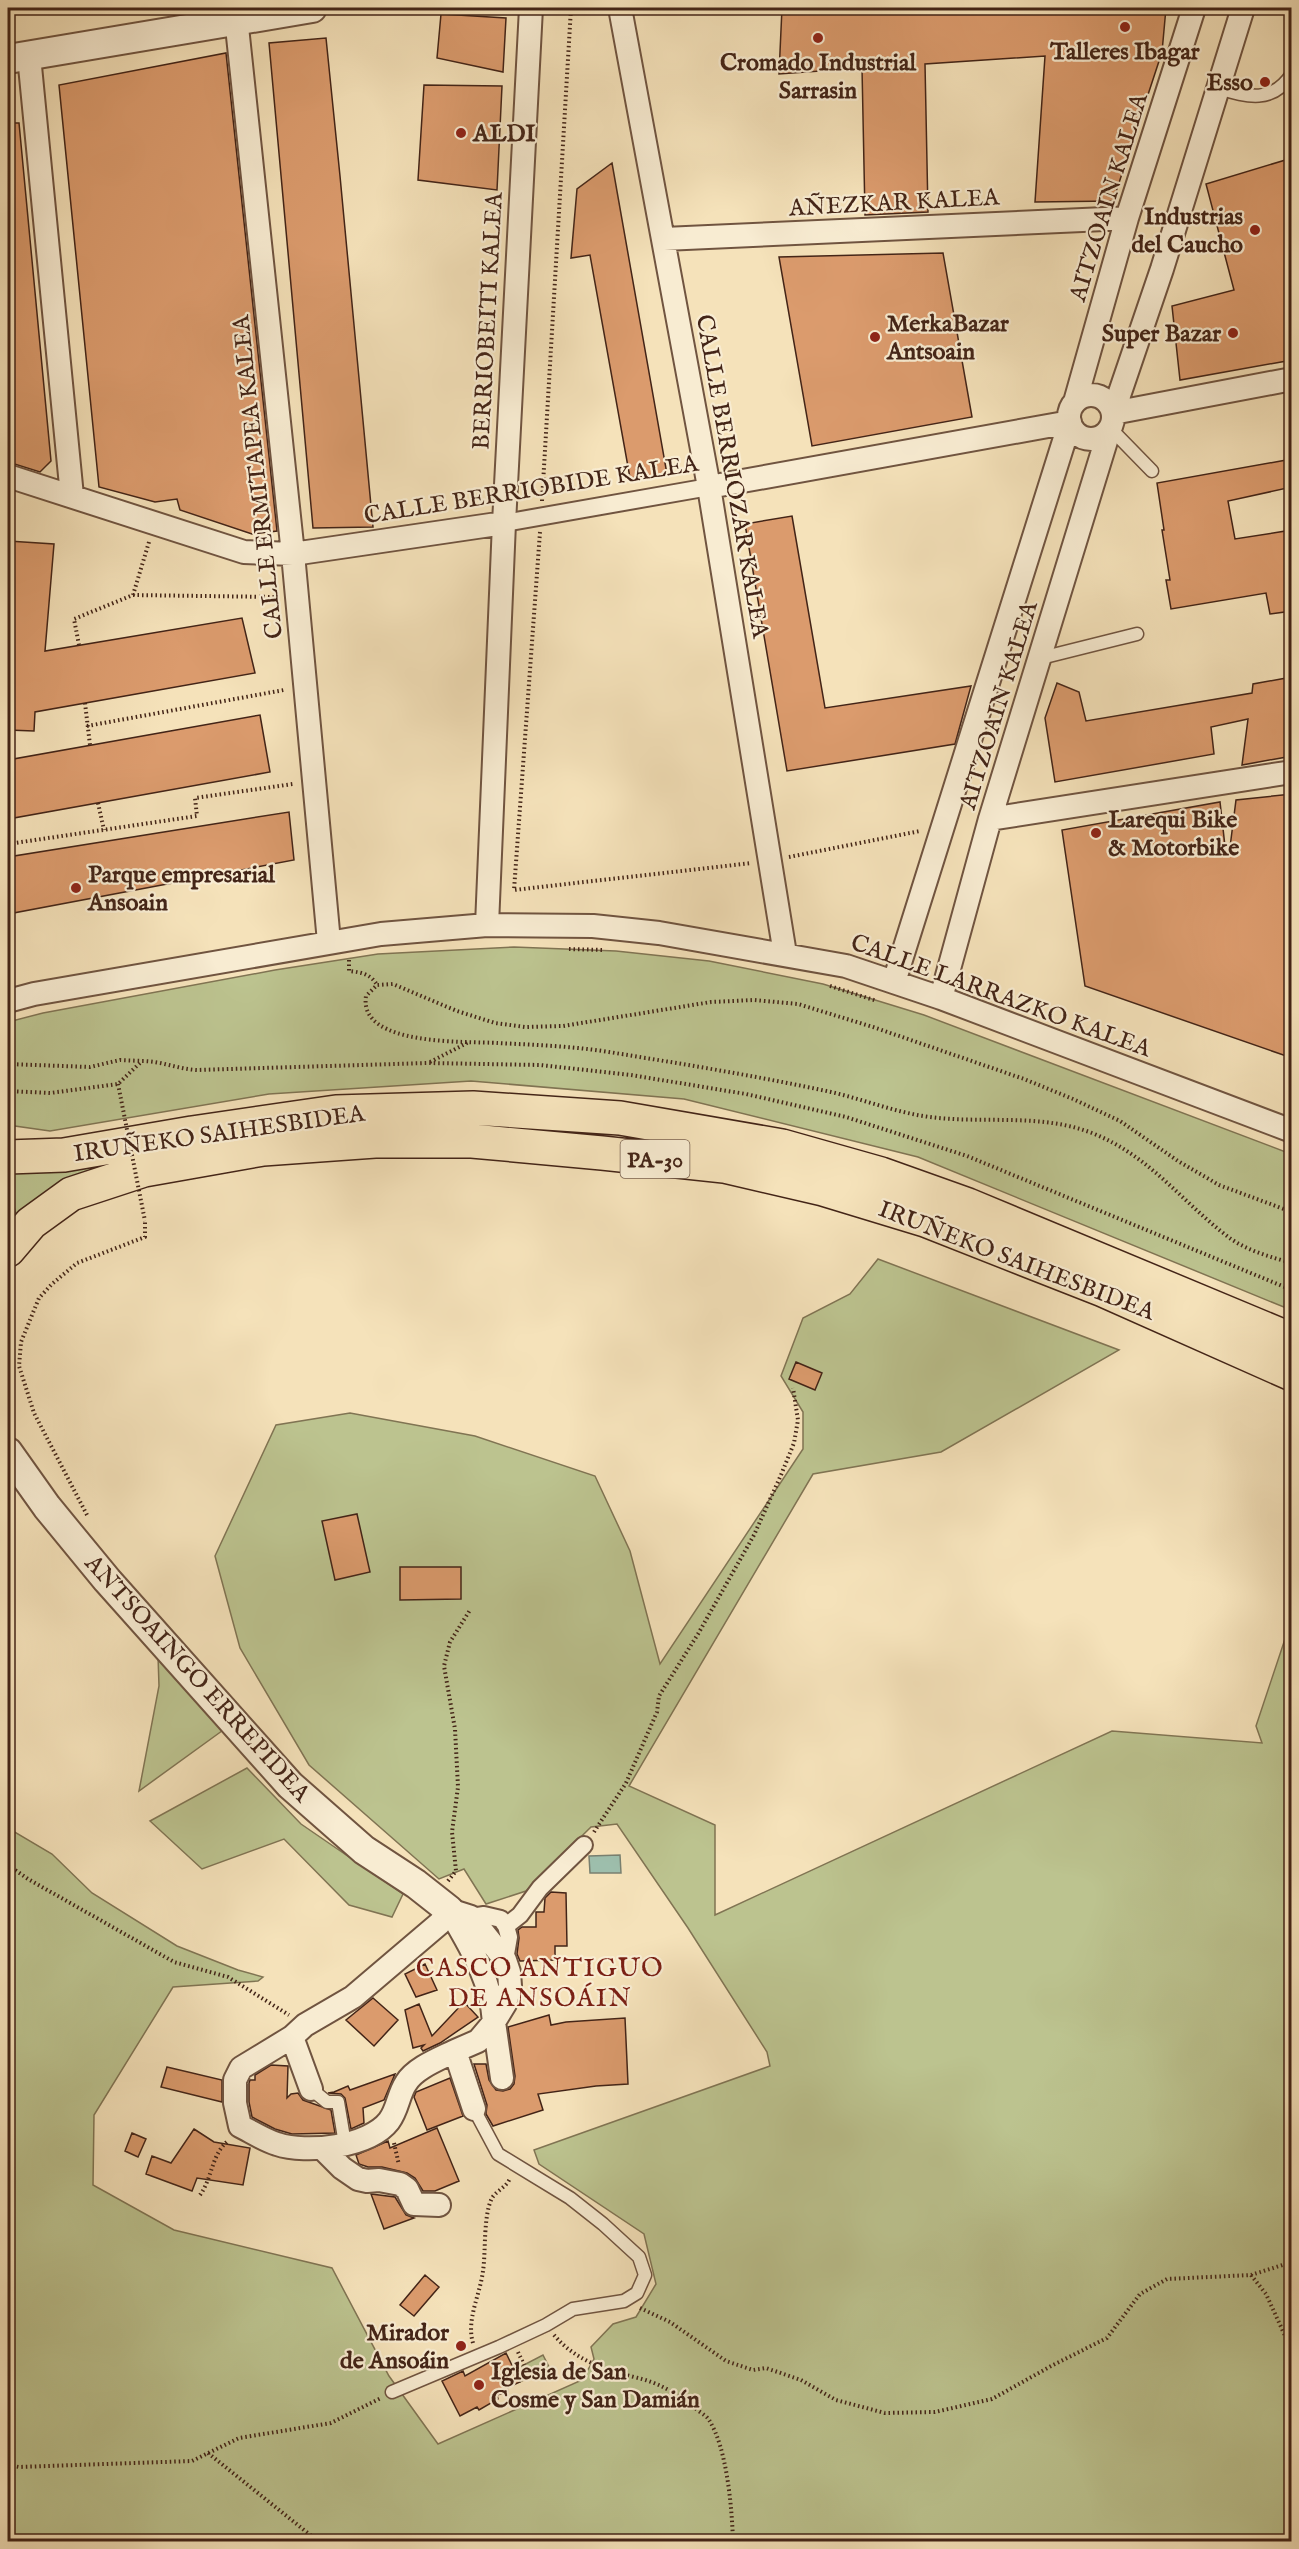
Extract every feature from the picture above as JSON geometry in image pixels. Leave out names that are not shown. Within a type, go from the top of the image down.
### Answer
[{"type":"highway","name":"IRUÑEKO SAIHESBIDEA","points":[[8,1157],[64,1155],[336,1112],[473,1108],[620,1118],[782,1146],[881,1174],[968,1205],[1292,1340]]},
{"type":"highway","name":"IRUÑEKO SAIHESBIDEA","points":[[8,1250],[31,1223],[71,1194],[144,1170],[263,1149],[375,1141],[472,1141],[602,1153],[724,1166],[823,1189],[925,1220],[1103,1290],[1292,1374]]},
{"type":"street","points":[[15,52],[197,8]]},
{"type":"street","points":[[15,52],[235,14],[312,8]]},
{"type":"street","name":"BERRIOBEITI KALEA","points":[[487,925],[504,523],[531,8]]},
{"type":"street","name":"CALLE BERRIOZAR KALEA","points":[[620,8],[709,487],[785,954]]},
{"type":"street","name":"AITZOAIN KALEA","points":[[894,982],[1072,412],[1127,218],[1194,8]]},
{"type":"street","name":"AITZOAIN KALEA","points":[[940,998],[990,819],[1112,421],[1244,8]]},
{"type":"street","name":"CALLE ERMITAPEA KALEA","points":[[235,14],[336,951]]},
{"type":"street","points":[[15,52],[72,496]]},
{"type":"street","name":"AÑEZKAR KALEA","points":[[664,239],[1127,218]]},
{"type":"street","points":[[1112,421],[1107,401],[1094,395],[1080,397],[1072,412],[1073,428],[1084,438],[1099,437],[1112,421],[1292,379]]},
{"type":"street","name":"CALLE BERRIOBIDE KALEA","points":[[8,476],[244,552],[293,554],[504,523],[709,487],[1072,412]]},
{"type":"street","points":[[990,819],[1292,772]]},
{"type":"street","name":"CALLE LARRAZKO KALEA","points":[[8,1001],[34,994],[245,956],[336,951],[381,934],[487,925],[593,926],[659,933],[846,966],[940,998],[1292,1131]]},
{"type":"street","name":"ANTSOAINGO ERREPIDEA","points":[[8,1444],[15,1462],[107,1580],[290,1785],[364,1850],[452,1909]]},
{"type":"street","points":[[506,1926],[520,1915],[540,1888],[584,1845]]},
{"type":"street","points":[[452,1909],[501,1919],[509,1937],[505,1960]]},
{"type":"street","points":[[452,1909],[505,1960],[510,1972],[510,1986],[505,2004],[478,2042],[426,2066],[406,2082],[398,2105],[388,2122],[373,2132],[348,2142],[323,2149],[298,2149],[266,2140],[240,2126],[236,2113],[236,2080],[241,2068],[353,1996],[440,1923],[452,1909]]},
{"type":"street","points":[[452,1909],[484,1973],[493,2007],[502,2078]]},
{"type":"street","points":[[298,2031],[311,2089]]},
{"type":"street","points":[[455,2051],[474,2109]]},
{"type":"street","points":[[323,2149],[342,2168],[358,2179],[390,2181],[406,2189],[414,2204],[439,2205]]},
{"type":"lane","points":[[1219,88],[1245,96],[1269,95],[1292,74]]},
{"type":"lane","points":[[1112,421],[1152,471]]},
{"type":"lane","points":[[1041,658],[1137,634]]},
{"type":"lane","points":[[311,2089],[327,2102],[338,2102],[344,2138],[348,2142]]},
{"type":"lane","points":[[392,2392],[546,2325],[573,2309],[624,2301],[637,2294],[645,2275],[639,2257],[603,2224],[570,2198],[514,2166],[498,2154],[474,2109]]},
{"type":"path","points":[[571,8],[542,516],[514,890],[770,861],[941,827]]},
{"type":"path","points":[[133,596],[149,540]]},
{"type":"path","points":[[79,645],[74,619],[133,596],[274,597]]},
{"type":"path","points":[[87,726],[284,690]]},
{"type":"path","points":[[85,703],[90,745]]},
{"type":"path","points":[[8,844],[197,816],[195,798],[293,784]]},
{"type":"path","points":[[98,802],[104,830]]},
{"type":"path","points":[[560,948],[616,951]]},
{"type":"path","points":[[336,951],[349,959],[358,957]]},
{"type":"path","points":[[349,959],[349,971],[365,974],[374,979],[377,985]]},
{"type":"path","points":[[1292,1212],[1219,1185],[1178,1161],[1120,1121],[1024,1079],[798,1004],[754,1000],[702,1002],[598,1022],[525,1027],[495,1023],[457,1011],[393,984],[377,985],[366,996],[365,1002],[369,1016],[380,1025],[400,1034],[427,1040],[597,1050],[781,1082],[926,1117],[1052,1121],[1073,1126],[1111,1141],[1149,1165],[1228,1237],[1268,1257],[1292,1263]]},
{"type":"path","points":[[823,984],[879,1001]]},
{"type":"path","points":[[8,1064],[90,1067],[120,1060],[152,1061],[197,1071],[428,1063],[470,1042]]},
{"type":"path","points":[[8,1091],[50,1093],[118,1084],[142,1061]]},
{"type":"path","points":[[91,1523],[34,1413],[19,1366],[21,1342],[39,1298],[52,1284],[78,1263],[145,1237],[145,1221],[118,1084]]},
{"type":"path","points":[[584,1845],[605,1818],[626,1783],[657,1712],[659,1696],[698,1634],[754,1535],[794,1443],[798,1420],[793,1388]]},
{"type":"path","points":[[452,1909],[456,1871],[452,1832],[458,1787],[455,1729],[444,1666],[450,1642],[470,1610]]},
{"type":"path","points":[[8,1865],[28,1879],[174,1962],[228,1977],[298,2031]]},
{"type":"path","points":[[388,2122],[399,2163],[390,2181]]},
{"type":"path","points":[[200,2195],[207,2186],[216,2153],[227,2141],[236,2135],[266,2140]]},
{"type":"path","points":[[477,2356],[470,2333],[483,2272],[487,2222],[492,2198],[508,2183],[514,2166]]},
{"type":"path","points":[[624,2301],[670,2322],[726,2361],[753,2370],[766,2368],[801,2380],[836,2400],[885,2413],[935,2412],[992,2399],[1107,2338],[1140,2294],[1167,2279],[1251,2275],[1292,2262]]},
{"type":"path","points":[[1251,2275],[1266,2294],[1292,2351]]},
{"type":"path","points":[[546,2325],[566,2349],[600,2368],[648,2380],[672,2390],[708,2419],[723,2462],[731,2504],[733,2541]]},
{"type":"path","points":[[8,2465],[19,2467],[192,2461],[238,2438],[331,2423],[392,2392]]},
{"type":"path","points":[[208,2453],[319,2541]]},
{"type":"green space","points":[[514,947],[616,951],[709,961],[823,984],[924,1015],[1291,1154],[1291,1310],[918,1157],[684,1099],[471,1081],[269,1094],[50,1131],[8,1125],[8,1022],[43,1013],[275,970],[378,954]]},
{"type":"green space","points":[[109,1163],[47,1192],[17,1217],[8,1187],[8,1170]]},
{"type":"green space","points":[[878,1259],[1119,1350],[941,1452],[813,1474],[629,1786],[715,1825],[715,1915],[1112,1731],[1262,1743],[1256,1726],[1291,1621],[1291,2541],[8,2542],[8,1828],[52,1854],[92,1893],[177,1946],[238,1970],[263,1977],[258,1981],[173,1987],[94,2115],[93,2185],[174,2230],[332,2268],[389,2376],[438,2444],[582,2380],[594,2359],[591,2347],[613,2324],[636,2317],[656,2284],[644,2234],[539,2164],[534,2150],[770,2066],[767,2052],[688,1928],[617,1824],[591,1827],[526,1891],[486,1904],[464,1869],[439,1879],[309,1765],[240,1648],[215,1556],[276,1425],[350,1413],[475,1436],[595,1476],[630,1551],[660,1664],[803,1449],[803,1412],[781,1376],[803,1318],[850,1294]]},
{"type":"green space","points":[[158,1656],[226,1728],[139,1791],[159,1686]]},
{"type":"green space","points":[[247,1768],[301,1824],[403,1894],[392,1917],[349,1905],[284,1839],[202,1869],[150,1821]]},
{"type":"green space","points":[[543,2355],[549,2367],[520,2382],[514,2370]]},
{"type":"shaded area","points":[[620,1855],[621,1873],[590,1873],[589,1856]]},
{"type":"building","points":[[782,8],[1166,8],[1162,52],[1113,201],[1035,202],[1045,56],[925,64],[928,212],[865,215],[862,68],[779,74]]},
{"type":"building","points":[[441,14],[506,18],[503,72],[437,58]]},
{"type":"building","points":[[326,38],[373,527],[313,528],[269,43]]},
{"type":"building","points":[[226,53],[277,531],[252,534],[180,510],[177,499],[155,502],[99,487],[59,85]]},
{"type":"building","name":"ALDI","points":[[424,85],[502,86],[497,190],[418,180]]},
{"type":"building","points":[[8,123],[19,123],[51,461],[40,472],[8,462]]},
{"type":"building","points":[[1292,158],[1292,360],[1180,380],[1172,306],[1234,290],[1206,184]]},
{"type":"building","points":[[612,163],[667,474],[630,478],[590,255],[571,258],[577,189]]},
{"type":"building","name":"MerkaBazar Antsoain","points":[[943,253],[972,417],[812,446],[779,257]]},
{"type":"building","points":[[1292,459],[1292,487],[1228,501],[1235,539],[1292,530],[1292,611],[1270,614],[1266,593],[1171,609],[1166,580],[1170,580],[1157,483]]},
{"type":"building","points":[[792,516],[825,708],[971,686],[955,744],[787,771],[745,524]]},
{"type":"building","points":[[8,541],[54,544],[45,651],[242,618],[255,673],[35,712],[34,731],[8,730]]},
{"type":"building","points":[[1292,677],[1292,756],[1242,765],[1248,719],[1211,727],[1214,754],[1055,782],[1045,718],[1057,683],[1079,692],[1086,721],[1252,693],[1253,684]]},
{"type":"building","name":"Parque empresarial Ansoain","points":[[260,715],[270,772],[8,819],[8,760]]},
{"type":"building","points":[[1292,794],[1292,1058],[1085,986],[1062,830],[1220,802],[1226,855],[1229,855],[1236,800]]},
{"type":"building","name":"Parque empresarial Ansoain","points":[[289,812],[294,860],[8,914],[8,857]]},
{"type":"building","points":[[796,1362],[822,1373],[815,1390],[789,1379]]},
{"type":"building","points":[[357,1514],[370,1572],[335,1580],[322,1521]]},
{"type":"building","points":[[400,1567],[461,1567],[461,1599],[400,1600]]},
{"type":"building","points":[[551,1892],[566,1893],[567,1946],[555,1946],[555,1960],[520,1961],[517,1954],[518,1930],[522,1927],[536,1927],[536,1912],[544,1912],[545,1898]]},
{"type":"building","points":[[425,1964],[437,1990],[416,1997],[405,1974]]},
{"type":"building","points":[[373,1998],[398,2020],[374,2046],[346,2020]]},
{"type":"building","points":[[464,2002],[478,2017],[440,2043],[423,2051],[421,2048],[424,2045],[413,2048],[405,2010],[419,2004],[432,2036]]},
{"type":"building","points":[[549,2015],[551,2025],[625,2018],[628,2084],[538,2094],[543,2110],[493,2126],[486,2114],[487,2105],[474,2064],[486,2064],[489,2080],[496,2090],[510,2089],[514,2084],[515,2076],[508,2027]]},
{"type":"building","points":[[271,2065],[288,2066],[287,2098],[291,2094],[298,2093],[303,2100],[331,2110],[335,2133],[292,2134],[275,2129],[252,2117],[249,2102],[250,2080],[255,2080],[255,2075]]},
{"type":"building","points":[[167,2067],[222,2080],[222,2102],[161,2087]]},
{"type":"building","points":[[395,2074],[384,2100],[363,2108],[364,2123],[351,2129],[345,2098],[341,2094],[328,2093],[348,2086],[350,2090]]},
{"type":"building","points":[[450,2078],[463,2116],[427,2130],[414,2097],[416,2092]]},
{"type":"building","points":[[437,2128],[459,2181],[435,2191],[423,2191],[415,2178],[407,2173],[359,2164],[356,2155],[388,2141],[390,2148]]},
{"type":"building","points":[[194,2129],[214,2142],[250,2148],[243,2185],[197,2178],[192,2191],[146,2174],[152,2156],[171,2163]]},
{"type":"building","points":[[132,2133],[146,2139],[138,2157],[125,2151]]},
{"type":"building","points":[[371,2194],[395,2197],[406,2215],[414,2218],[384,2229]]},
{"type":"building","points":[[425,2275],[439,2287],[414,2316],[400,2305]]},
{"type":"building","name":"Iglesia de San Cosme y San Damián","points":[[506,2353],[520,2382],[507,2388],[508,2392],[497,2395],[498,2399],[479,2410],[477,2407],[460,2416],[442,2381],[463,2371],[465,2376]]},
{"type":"place","name":"Talleres Ibagar","points":[[1125,27]]},
{"type":"place","name":"Cromado Industrial Sarrasin","points":[[818,38]]},
{"type":"place","name":"Esso","points":[[1265,82]]},
{"type":"place","name":"ALDI","points":[[461,133]]},
{"type":"place","name":"Industrias del Caucho","points":[[1255,230]]},
{"type":"place","name":"Super Bazar","points":[[1233,333]]},
{"type":"place","name":"MerkaBazar Antsoain","points":[[875,337]]},
{"type":"place","name":"Larequi Bike & Motorbike","points":[[1096,833]]},
{"type":"place","name":"Parque empresarial Ansoain","points":[[76,888]]},
{"type":"place","name":"Mirador de Ansoáin","points":[[461,2346]]},
{"type":"place","name":"Iglesia de San Cosme y San Damián","points":[[479,2385]]},
{"type":"district","name":"CASCO ANTIGUO DE ANSOÁIN","points":[[540,1982]]}]
